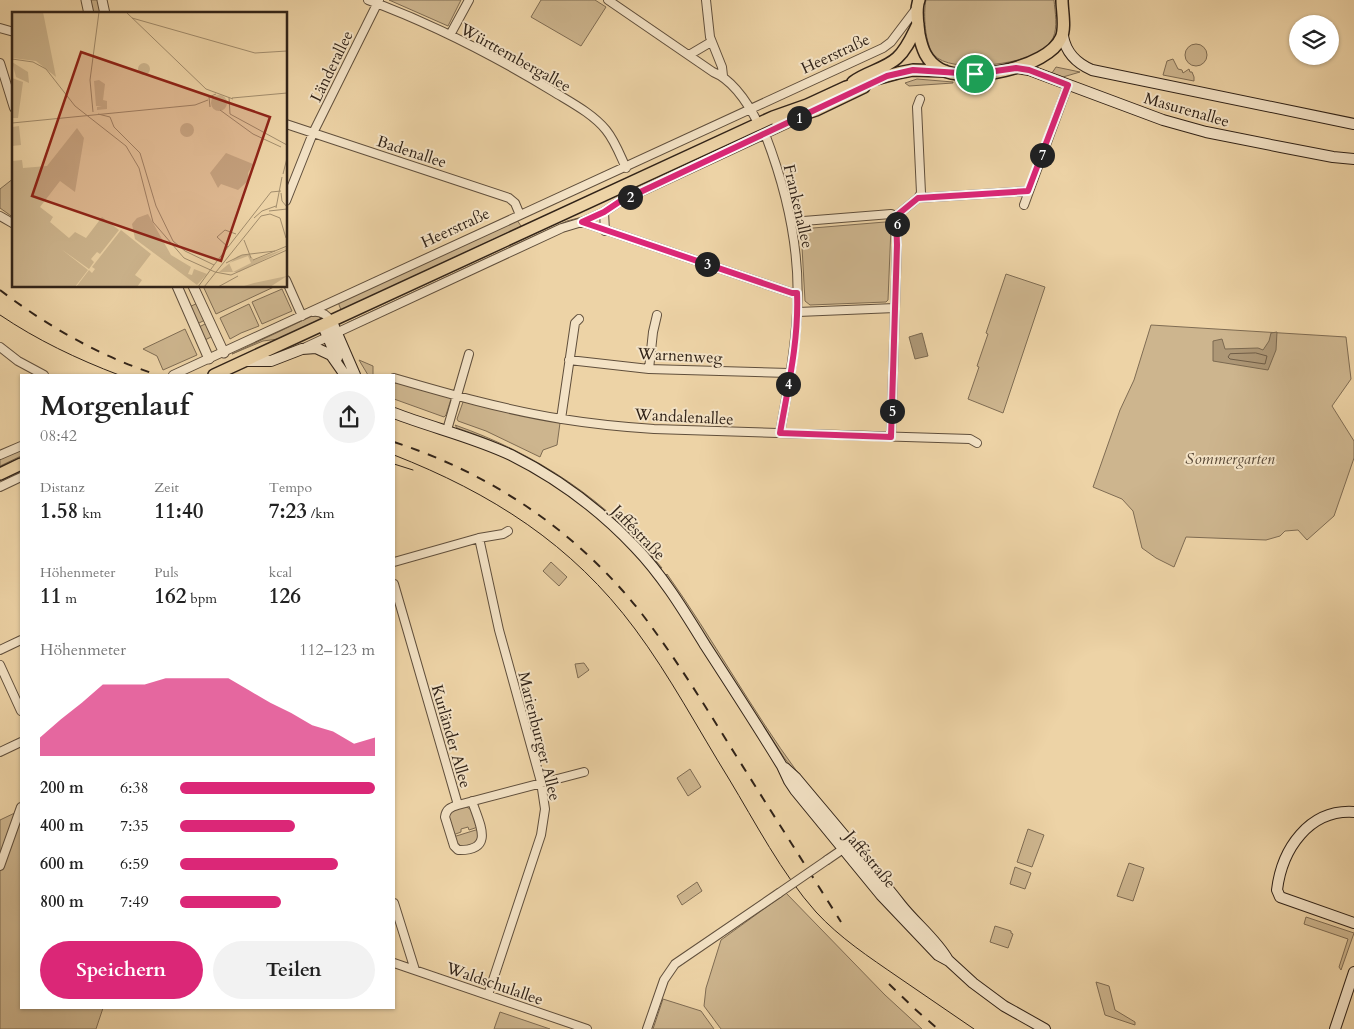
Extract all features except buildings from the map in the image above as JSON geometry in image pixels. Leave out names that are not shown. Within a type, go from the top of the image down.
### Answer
[{"type":"main road","points":[[1062,0],[1062,36]]},
{"type":"main road","points":[[917,3],[918,24],[924,53],[932,64],[945,71]]},
{"type":"main road","name":"Heerstraße","points":[[762,130],[773,117],[807,105],[846,87],[862,76],[897,58],[909,43],[918,24]]},
{"type":"main road","name":"Heerstraße","points":[[846,87],[913,70],[975,74],[1016,68],[1045,56],[1054,48],[1062,36]]},
{"type":"main road","name":"Masurenallee","points":[[1062,36],[1071,56],[1077,62],[1092,70],[1354,124]]},
{"type":"main road","name":"Masurenallee","points":[[1016,68],[1029,70],[1155,117],[1206,132],[1323,155],[1354,159]]},
{"type":"main road","name":"Heerstraße","points":[[216,374],[244,361],[330,329],[768,126],[808,114],[887,76]]},
{"type":"main road","points":[[330,329],[343,372]]},
{"type":"main road","points":[[330,329],[354,374]]},
{"type":"main road","points":[[302,349],[324,350],[343,372]]},
{"type":"main road","name":"Heerstraße","points":[[244,361],[271,361],[302,349]]},
{"type":"main road","name":"Jafféstraße","points":[[395,413],[495,448],[528,464],[552,478],[588,504],[636,548],[659,575],[678,602],[782,766],[788,781],[842,850],[906,923],[938,955],[949,961],[973,983],[1004,1006],[1045,1029]]},
{"type":"main road","points":[[0,474],[20,464]]},
{"type":"main road","name":"Jafféstraße","points":[[782,766],[796,778],[902,906],[941,948],[949,961]]},
{"type":"main road","points":[[1354,812],[1340,812],[1324,817],[1311,824],[1297,837],[1286,859],[1277,887],[1280,897],[1354,923]]},
{"type":"main road","points":[[1336,1029],[1354,972]]},
{"type":"street","name":"Württembergallee","points":[[368,0],[378,2],[450,35],[531,78],[594,118],[611,136],[626,168]]},
{"type":"street","points":[[450,35],[469,0]]},
{"type":"street","points":[[608,0],[713,72],[723,76],[751,110],[762,130]]},
{"type":"street","points":[[706,0],[711,42],[722,67],[723,76]]},
{"type":"street","name":"Länderallee","points":[[288,195],[313,133],[378,2]]},
{"type":"street","name":"Heerstraße","points":[[175,374],[626,168],[885,47],[904,26],[917,3]]},
{"type":"street","points":[[689,55],[711,42]]},
{"type":"street","points":[[0,63],[12,102]]},
{"type":"street","points":[[1024,205],[1068,85]]},
{"type":"street","points":[[896,216],[918,198],[921,193],[917,107],[920,99]]},
{"type":"street","name":"Badenallee","points":[[288,125],[509,198],[515,203],[520,215]]},
{"type":"street","name":"Heerstraße","points":[[302,349],[330,329],[562,228],[582,222],[604,212],[619,202],[762,130]]},
{"type":"street","name":"Frankenallee","points":[[762,130],[783,184],[796,259],[798,312],[780,433]]},
{"type":"street","points":[[918,198],[1028,191]]},
{"type":"street","points":[[604,212],[605,231]]},
{"type":"street","points":[[791,222],[891,214],[896,216]]},
{"type":"street","points":[[0,216],[12,223]]},
{"type":"street","points":[[891,437],[897,245],[896,216]]},
{"type":"street","points":[[582,222],[792,293],[797,293]]},
{"type":"street","points":[[288,284],[302,316]]},
{"type":"street","points":[[178,288],[209,359]]},
{"type":"street","points":[[194,288],[231,367]]},
{"type":"street","points":[[798,312],[895,308]]},
{"type":"street","points":[[312,312],[324,314],[330,329]]},
{"type":"street","points":[[649,369],[656,316]]},
{"type":"street","points":[[561,419],[575,323],[579,319]]},
{"type":"street","points":[[0,347],[18,361],[42,374]]},
{"type":"street","points":[[447,430],[469,354]]},
{"type":"street","name":"Warnenweg","points":[[569,360],[649,369],[789,373]]},
{"type":"street","name":"Wandalenallee","points":[[395,378],[457,397],[561,419],[606,425],[654,429],[970,440],[977,443]]},
{"type":"street","points":[[0,455],[20,446]]},
{"type":"street","points":[[0,487],[20,477]]},
{"type":"street","points":[[395,562],[479,538],[503,534],[508,531]]},
{"type":"street","name":"Marienburger Allee","points":[[479,538],[499,630],[541,782],[545,809],[541,835],[488,995]]},
{"type":"street","name":"Kurländer Allee","points":[[395,587],[458,805],[450,808],[446,812],[445,817],[454,846],[458,850],[478,846],[482,842],[472,801]]},
{"type":"street","points":[[0,650],[20,640]]},
{"type":"street","points":[[0,665],[20,709]]},
{"type":"street","points":[[0,752],[20,742]]},
{"type":"street","points":[[458,805],[584,772]]},
{"type":"street","points":[[0,866],[20,810]]},
{"type":"street","points":[[647,1029],[664,980],[675,964],[851,843]]},
{"type":"street","points":[[395,906],[415,970]]},
{"type":"street","name":"Waldschulallee","points":[[395,963],[587,1029]]},
{"type":"green space","points":[[90,0],[99,0],[102,12],[93,12]]},
{"type":"green space","points":[[389,0],[461,0],[448,26]]},
{"type":"green space","points":[[541,0],[595,0],[606,7],[581,46],[531,17]]},
{"type":"green space","points":[[926,0],[1054,0],[1055,34],[1046,48],[1017,60],[970,66],[943,61],[934,55],[929,44],[926,29]]},
{"type":"green space","points":[[1196,44],[1204,47],[1207,55],[1204,63],[1196,66],[1188,63],[1185,55],[1188,47]]},
{"type":"green space","points":[[1173,59],[1178,69],[1182,70],[1183,73],[1189,69],[1192,72],[1194,81],[1163,75],[1167,61]]},
{"type":"green space","points":[[1056,67],[1080,72],[1063,77],[1052,73]]},
{"type":"green space","points":[[917,79],[953,83],[909,86],[905,83]]},
{"type":"green space","points":[[12,180],[12,217],[0,208],[0,189]]},
{"type":"green space","points":[[582,217],[583,219],[347,325],[347,323],[567,221]]},
{"type":"green space","points":[[517,220],[520,227],[341,310],[338,302]]},
{"type":"green space","points":[[885,222],[891,227],[888,300],[886,302],[810,305],[805,301],[801,229]]},
{"type":"green space","points":[[1006,274],[1045,287],[1003,413],[968,399],[988,334],[986,333]]},
{"type":"green space","points":[[204,288],[272,288],[216,314]]},
{"type":"green space","points":[[282,289],[292,311],[262,324],[252,302]]},
{"type":"green space","points":[[198,303],[205,320],[197,324],[189,307]]},
{"type":"green space","points":[[249,304],[259,326],[230,339],[220,318]]},
{"type":"green space","points":[[312,316],[318,316],[321,319],[278,339],[263,341],[232,354]]},
{"type":"green space","points":[[207,323],[213,336],[205,340],[199,327]]},
{"type":"green space","name":"Sommergarten","points":[[1151,325],[1346,337],[1351,379],[1332,406],[1354,441],[1354,458],[1334,516],[1307,540],[1298,530],[1285,531],[1280,536],[1266,540],[1186,537],[1174,567],[1142,548],[1133,511],[1122,499],[1093,487],[1120,410],[1134,380]]},
{"type":"green space","points":[[185,329],[197,355],[163,370],[157,356],[143,349]]},
{"type":"green space","points":[[359,360],[373,366],[373,374],[367,374]]},
{"type":"green space","points":[[397,382],[448,397],[451,399],[446,415],[444,417],[395,399],[395,383]]},
{"type":"green space","points":[[465,401],[560,423],[557,445],[543,450],[540,457],[486,431],[458,421],[457,419]]},
{"type":"green space","points":[[455,425],[514,450],[542,465],[569,482],[618,521],[662,568],[618,522],[569,483],[543,466],[487,439],[457,428]]},
{"type":"green space","points":[[20,448],[20,456],[0,466],[0,458]]},
{"type":"green space","points":[[551,562],[567,577],[559,586],[543,571]]},
{"type":"green space","points":[[667,574],[764,724],[798,773],[783,756]]},
{"type":"green space","points":[[584,663],[589,670],[578,678],[575,664]]},
{"type":"green space","points":[[690,769],[701,787],[688,796],[677,778]]},
{"type":"green space","points":[[465,806],[473,811],[478,827],[469,830],[468,827],[461,829],[461,832],[453,835],[449,820],[451,811]]},
{"type":"green space","points":[[20,810],[20,1009],[103,1009],[96,1029],[0,1029],[0,820]]},
{"type":"green space","points":[[479,829],[480,837],[475,845],[462,847],[453,837]]},
{"type":"green space","points":[[1028,829],[1044,835],[1032,867],[1017,862]]},
{"type":"green space","points":[[1129,863],[1144,868],[1133,901],[1117,896]]},
{"type":"green space","points":[[1015,867],[1031,873],[1025,889],[1010,884]]},
{"type":"green space","points":[[697,882],[702,891],[682,905],[677,896]]},
{"type":"green space","points":[[786,893],[885,995],[922,1029],[721,1029],[704,1006],[706,988],[721,940]]},
{"type":"green space","points":[[1306,917],[1354,933],[1341,970],[1339,967],[1348,939],[1304,924]]},
{"type":"green space","points":[[995,926],[1011,931],[1013,934],[1008,948],[990,942]]},
{"type":"green space","points":[[1096,982],[1109,986],[1115,1010],[1135,1022],[1135,1025],[1105,1015]]},
{"type":"green space","points":[[663,999],[701,1011],[714,1029],[653,1029]]},
{"type":"green space","points":[[500,1012],[550,1029],[494,1029]]},
{"type":"water","points":[[1277,332],[1276,350],[1268,370],[1213,361],[1213,341],[1222,339],[1225,349],[1258,348],[1263,350],[1269,341],[1271,333]]},
{"type":"water","points":[[922,333],[928,356],[915,359],[909,337]]},
{"type":"tram line","points":[[0,315],[28,333],[117,374]]},
{"type":"tram line","points":[[395,455],[464,486],[496,504],[527,524],[584,571],[611,599],[648,647],[684,703],[780,865],[816,912],[855,947],[974,1029]]},
{"type":"tram line","points":[[395,464],[413,470]]},
{"type":"railway","points":[[0,290],[36,316],[95,350],[155,374]]},
{"type":"railway","points":[[395,442],[430,455],[465,471],[531,509],[590,557],[617,584],[642,614],[688,679],[841,922]]},
{"type":"railway","points":[[889,984],[938,1029]]},
{"type":"route","points":[[1016,68],[1029,70],[1068,85],[1028,191],[918,198],[896,216],[897,245],[891,437],[780,433],[794,346],[798,312],[797,293],[792,293],[582,222],[604,212],[619,202],[827,106],[887,76],[913,70],[975,74],[1016,68]]}]
